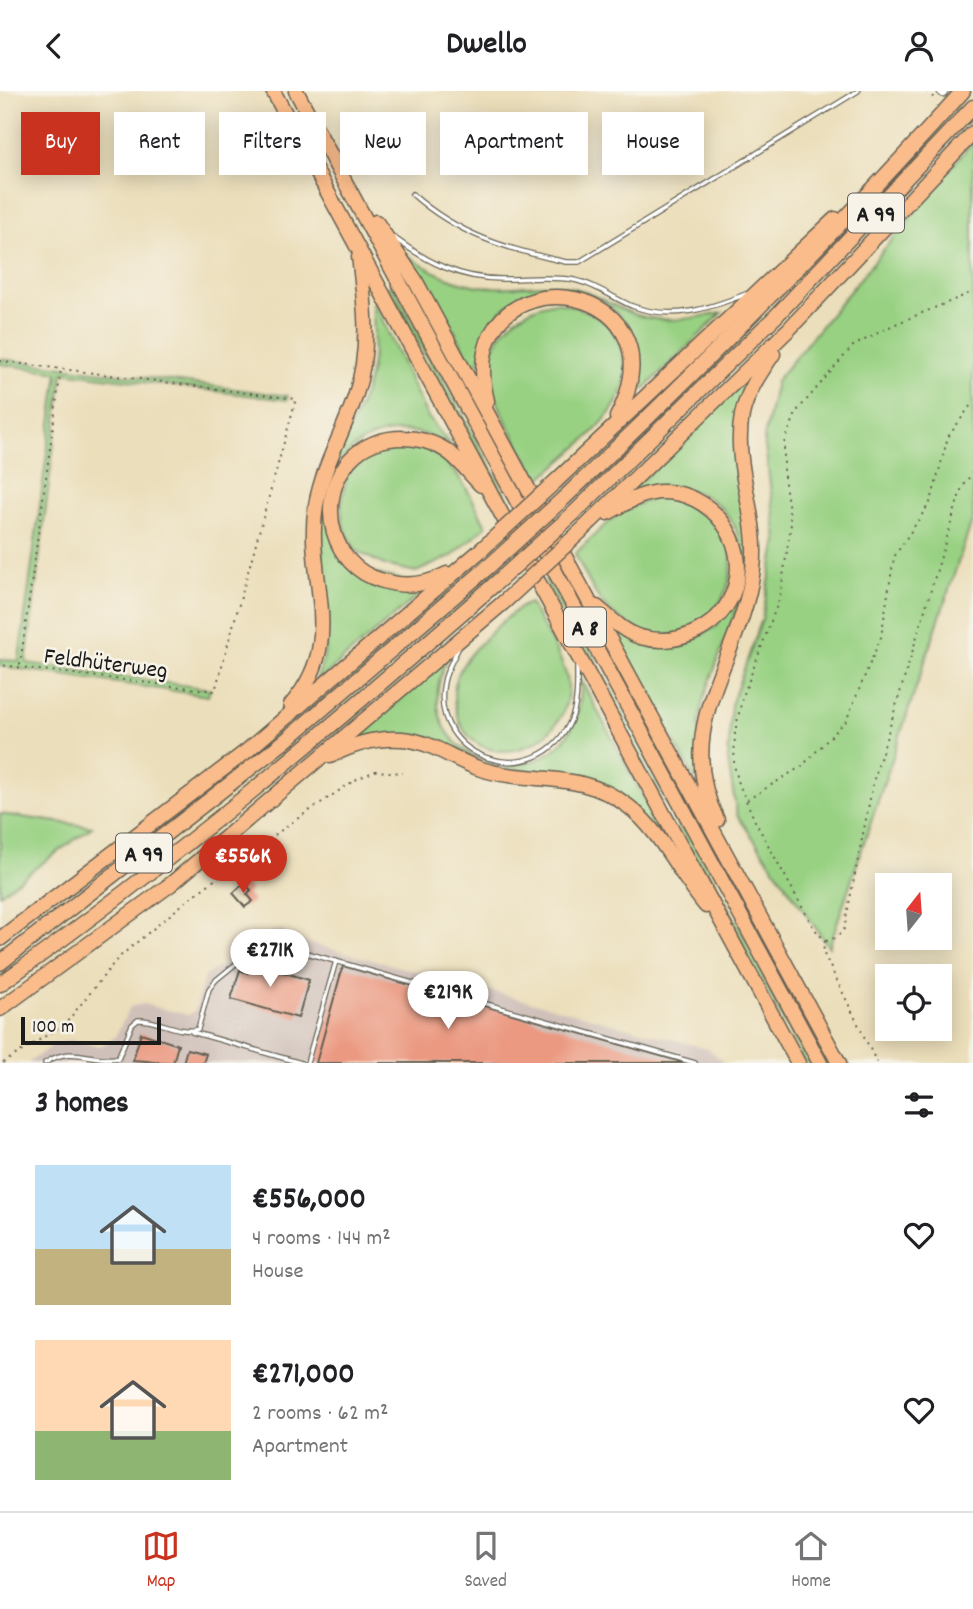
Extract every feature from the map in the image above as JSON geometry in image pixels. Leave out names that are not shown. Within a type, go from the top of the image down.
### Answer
[{"type":"highway","name":"A 8","points":[[273,91],[798,1063]]},
{"type":"highway","name":"A 8","points":[[296,91],[820,1063]]},
{"type":"highway","name":"A 99","points":[[0,963],[285,741],[487,568],[677,391],[866,199],[963,91]]},
{"type":"highway","name":"A 99","points":[[0,984],[161,863],[337,722],[495,585],[573,514],[776,316],[973,107]]},
{"type":"highway","points":[[0,1009],[171,884],[504,602],[593,520],[790,328],[973,133]]},
{"type":"highway","points":[[350,190],[380,227],[415,280],[839,1063]]},
{"type":"highway","points":[[0,939],[248,750],[467,563],[844,210],[866,199]]},
{"type":"highway","points":[[248,750],[253,740],[302,693],[314,670],[323,641],[314,538],[316,509],[326,465],[356,396],[368,337],[358,249]]},
{"type":"highway","points":[[492,420],[484,373],[485,356],[493,334],[524,304],[539,298],[562,295],[580,298],[610,316],[621,331],[631,356],[631,382],[625,403],[611,431]]},
{"type":"highway","points":[[723,848],[725,836],[704,784],[701,750],[706,711],[718,673],[749,598],[754,566],[755,533],[741,458],[742,414],[751,388],[790,328]]},
{"type":"highway","points":[[467,563],[435,580],[411,586],[370,577],[351,565],[333,529],[330,511],[334,486],[346,464],[363,450],[383,440],[407,437],[432,443],[452,454],[495,502]]},
{"type":"highway","points":[[590,601],[623,629],[639,637],[657,640],[685,638],[709,625],[726,607],[735,587],[738,563],[734,541],[722,519],[704,503],[682,494],[660,492],[636,498],[593,520]]},
{"type":"highway","points":[[317,763],[371,739],[402,739],[436,747],[480,769],[504,774],[559,778],[606,792],[630,807],[648,827],[689,885],[725,929]]},
{"type":"lane","points":[[412,194],[447,222],[485,241],[543,257],[579,262],[589,259],[643,222],[858,91]]},
{"type":"lane","points":[[380,227],[421,258],[448,270],[479,278],[582,281],[634,306],[664,314],[695,313],[757,290]]},
{"type":"lane","points":[[467,634],[444,681],[443,706],[447,722],[467,749],[504,763],[535,757],[548,750],[565,730],[576,704],[578,654]]},
{"type":"lane","points":[[190,1031],[201,1024],[209,989],[216,980],[254,949],[282,946],[695,1063]]},
{"type":"lane","points":[[307,1063],[336,961]]},
{"type":"lane","points":[[45,1063],[69,1052],[106,1060],[118,1058],[132,1025],[138,1020],[150,1019],[301,1063]]},
{"type":"path","points":[[927,91],[936,100]]},
{"type":"path","points":[[825,941],[813,927],[746,800],[734,765],[734,732],[741,699],[780,597],[791,524],[783,460],[789,428],[812,390],[853,347],[893,325],[973,292]]},
{"type":"path","points":[[0,361],[61,368],[20,667]]},
{"type":"path","name":"Feldhüterweg","points":[[0,664],[215,691],[296,399],[61,368]]},
{"type":"path","points":[[746,800],[802,766],[846,721],[881,638],[894,557],[931,501],[948,437],[973,402]]},
{"type":"path","points":[[825,941],[837,937],[844,929],[874,779],[961,490],[973,471]]},
{"type":"path","points":[[3,1063],[66,1023],[126,951],[189,899],[291,823],[375,771],[403,773]]},
{"type":"path","points":[[825,941],[823,952],[877,1063]]},
{"type":"shaded area","points":[[283,930],[286,937],[709,1049],[724,1063],[28,1063],[53,1045],[69,1040],[99,1046],[107,1043],[115,1037],[130,1007],[143,1004],[188,1015],[195,1011],[204,977],[271,932]]},
{"type":"green space","points":[[973,141],[973,518],[829,947],[737,815],[728,761],[731,705],[762,619],[777,540],[764,438],[776,381]]},
{"type":"green space","points":[[407,255],[456,281],[483,287],[565,286],[588,293],[636,315],[649,318],[673,320],[722,313],[644,389],[639,384],[633,341],[627,327],[616,313],[587,294],[552,289],[535,292],[518,298],[497,316],[491,324],[475,370],[451,324]]},
{"type":"green space","points":[[392,284],[512,506],[508,509],[388,287]]},
{"type":"green space","points":[[374,302],[427,416],[453,448],[417,432],[397,431],[378,435],[361,443],[346,454],[335,470],[328,496],[351,568],[429,586],[314,684],[323,662],[328,618],[322,551],[322,506],[330,474],[368,382],[373,352]]},
{"type":"green space","points":[[557,302],[588,312],[612,330],[626,372],[623,388],[606,418],[579,446],[539,480],[500,409],[490,368],[497,340],[506,328],[529,311]]},
{"type":"green space","points":[[0,359],[288,396],[287,400],[63,372],[26,663],[210,689],[208,696],[0,666],[0,660],[19,661],[58,372],[0,364]]},
{"type":"green space","points":[[750,376],[742,397],[749,538],[745,585],[703,701],[699,721],[700,780],[697,783],[613,630],[687,643],[717,626],[743,553],[737,532],[728,516],[716,503],[702,494],[668,487],[630,492]]},
{"type":"green space","points":[[398,444],[430,451],[453,470],[486,526],[452,556],[416,572],[384,565],[355,550],[343,524],[341,506],[347,474],[373,449]]},
{"type":"green space","points":[[657,497],[699,509],[724,532],[731,561],[726,591],[708,617],[682,633],[649,633],[612,613],[595,593],[575,554],[621,513]]},
{"type":"green space","points":[[550,576],[812,1063],[806,1063],[545,580]]},
{"type":"green space","points":[[530,603],[559,656],[567,677],[564,709],[553,727],[537,741],[518,749],[498,751],[480,745],[465,732],[454,702],[455,686],[459,672],[473,651],[508,617]]},
{"type":"green space","points":[[447,659],[438,698],[446,730],[467,752],[496,763],[526,763],[554,749],[574,722],[581,680],[671,849],[654,828],[577,776],[497,767],[440,743],[345,743]]},
{"type":"green space","points":[[0,814],[92,827],[0,894]]},
{"type":"building","points":[[244,883],[251,890],[247,894],[253,901],[245,907],[233,893]]},
{"type":"building","points":[[255,951],[265,954],[262,966],[309,980],[298,1018],[231,999],[240,970],[248,973]]},
{"type":"building","points":[[343,966],[682,1062],[682,1063],[316,1063]]},
{"type":"building","points":[[141,1033],[178,1045],[173,1063],[133,1060]]},
{"type":"building","points":[[187,1049],[206,1054],[203,1063],[183,1063]]},
{"type":"tunnel","points":[[950,100],[973,124]]}]
